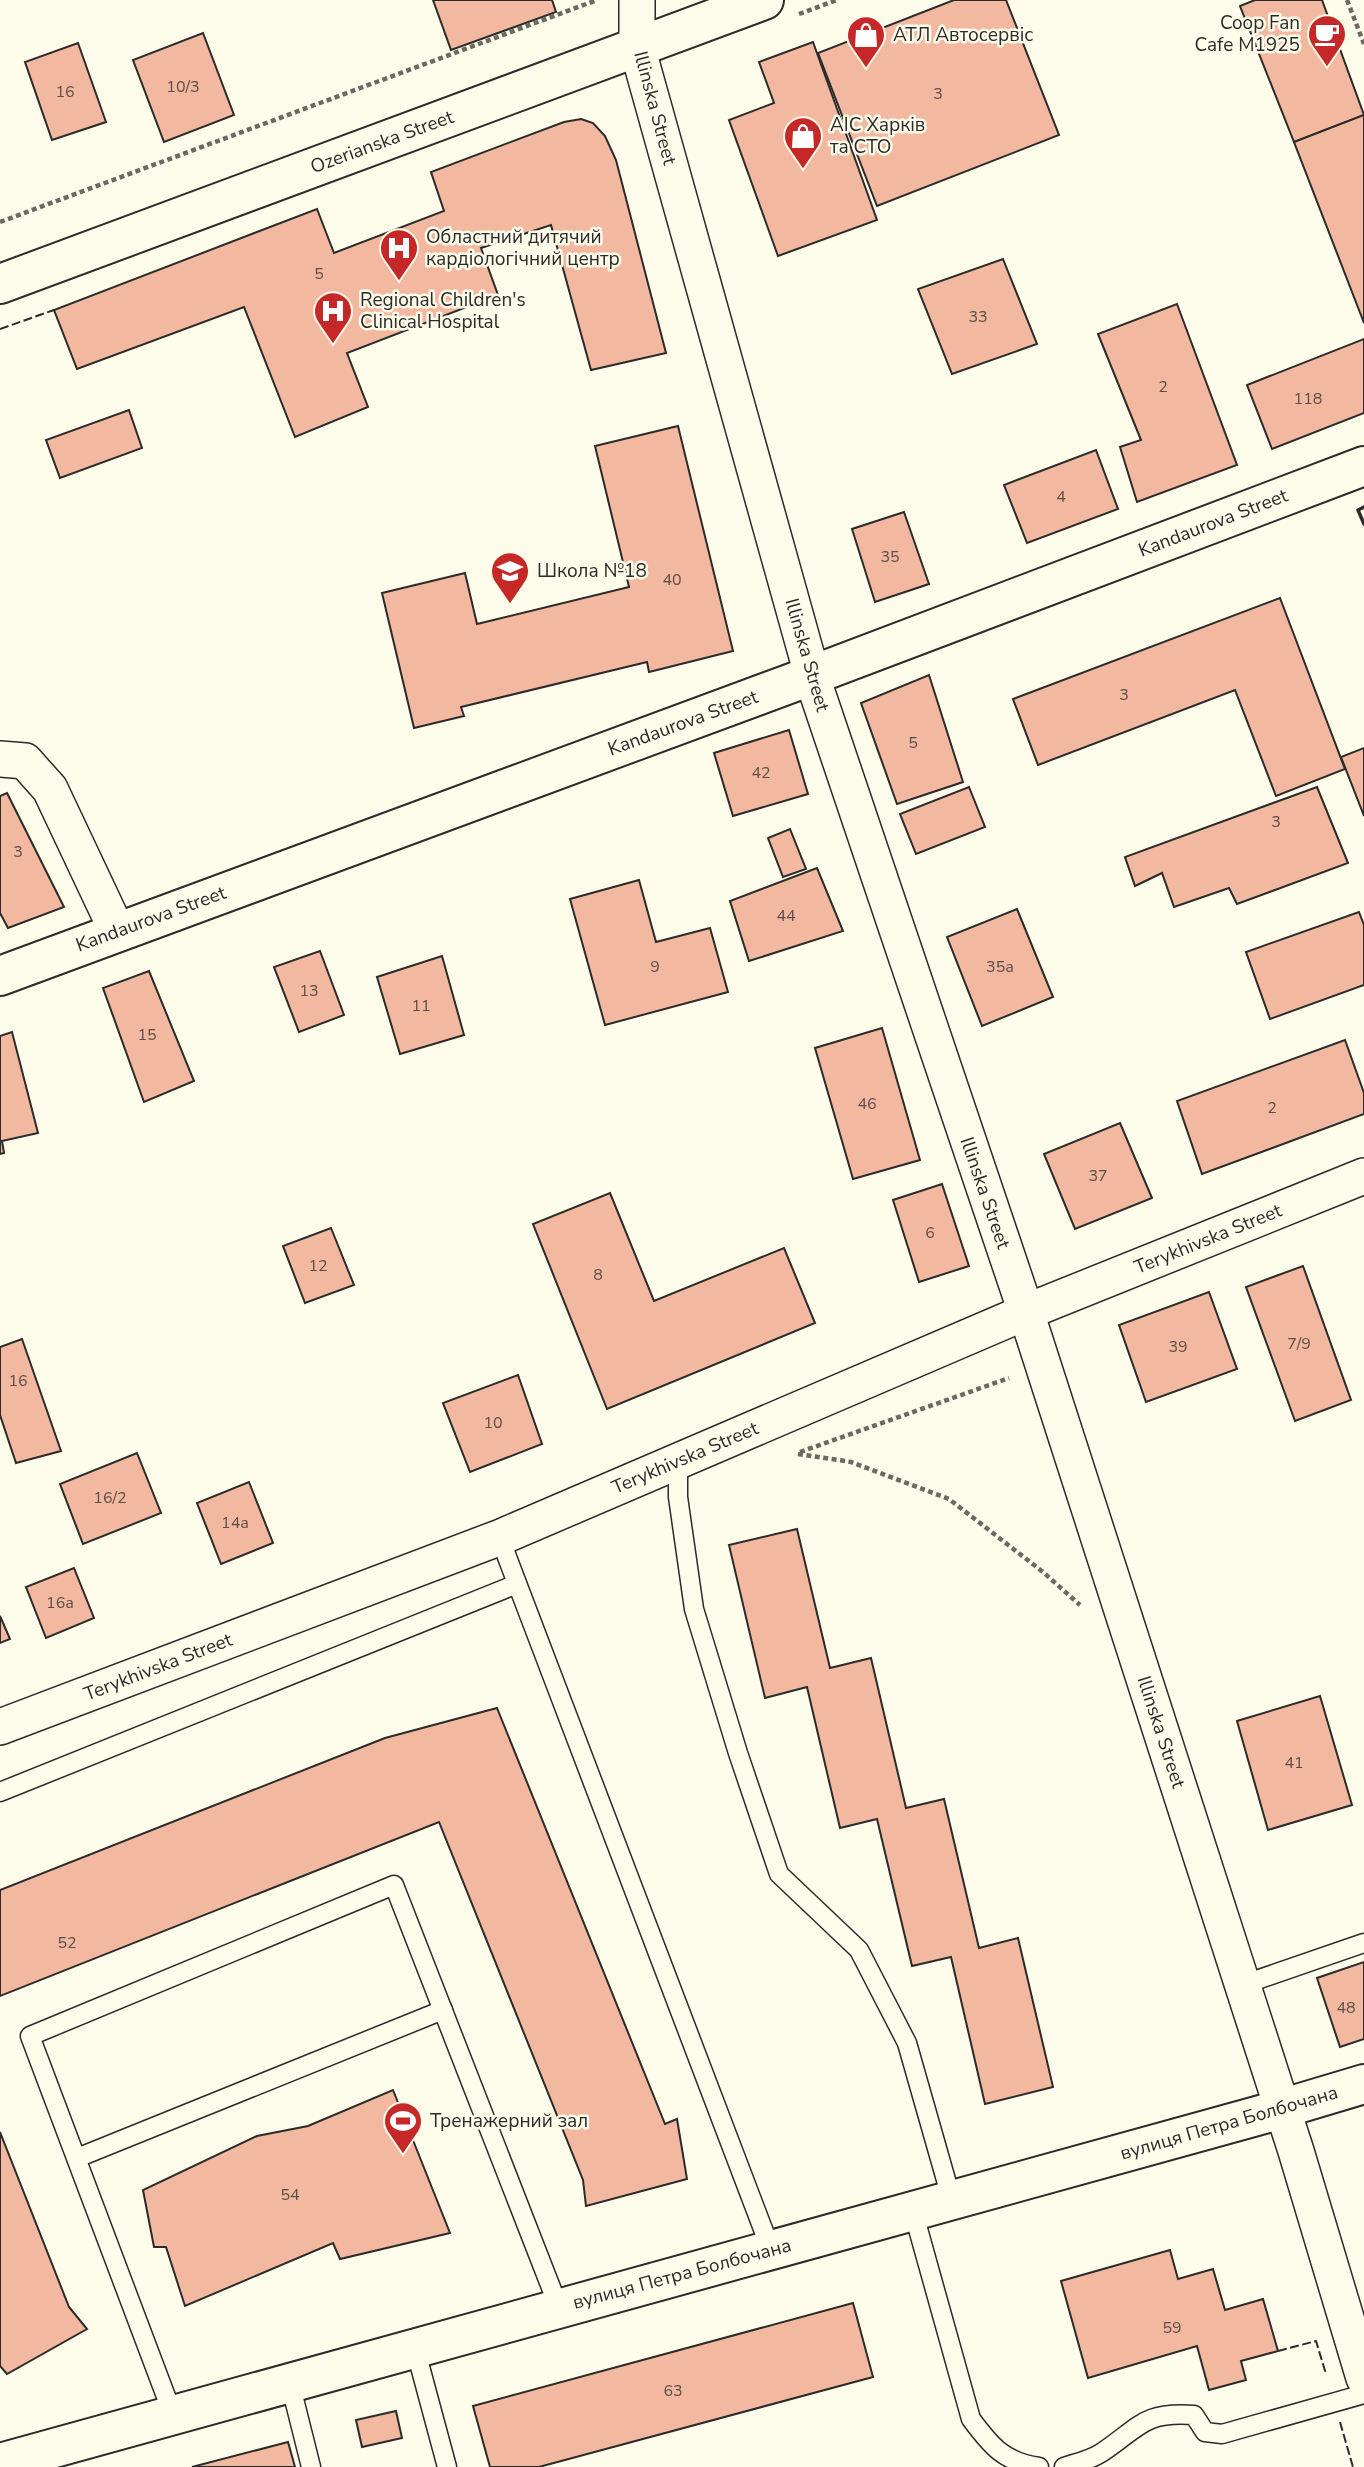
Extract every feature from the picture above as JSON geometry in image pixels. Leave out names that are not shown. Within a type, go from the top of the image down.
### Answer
[{"type":"street","name":"Illinska Street","points":[[637,0],[637,47],[811,674],[1026,1312],[1282,2109],[1364,2378]]},
{"type":"street","name":"Ozerianska Street","points":[[0,284],[764,0]]},
{"type":"street","name":"Kandaurova Street","points":[[0,976],[1364,466]]},
{"type":"street","points":[[0,758],[25,761],[50,789],[117,931]]},
{"type":"street","name":"Terykhivska Street","points":[[0,1727],[502,1537],[1026,1312],[1364,1176]]},
{"type":"street","name":"вулиця Петра Болбочана","points":[[0,2463],[1282,2109],[1364,2084]]},
{"type":"lane","points":[[678,1461],[678,1497],[694,1609],[779,1874],[859,1950],[865,1961],[907,2043],[952,2200]]},
{"type":"lane","points":[[502,1537],[517,1584],[771,2250]]},
{"type":"lane","points":[[0,1792],[517,1584]]},
{"type":"lane","points":[[173,2415],[30,2036],[394,1885],[559,2308]]},
{"type":"lane","points":[[1242,1985],[1364,1943]]},
{"type":"lane","points":[[77,2158],[443,2010]]},
{"type":"lane","points":[[913,2211],[971,2419],[992,2446],[1018,2464],[1039,2467]]},
{"type":"lane","points":[[415,2348],[447,2467]]},
{"type":"lane","points":[[290,2382],[311,2467]]},
{"type":"lane","points":[[1064,2467],[1098,2455],[1137,2424],[1170,2413],[1194,2415],[1205,2432],[1222,2434],[1364,2394]]},
{"type":"path","points":[[0,222],[597,0]]},
{"type":"path","points":[[1347,0],[1364,44]]},
{"type":"path","points":[[797,1453],[851,1462],[949,1499],[1043,1572],[1088,1613]]},
{"type":"building","points":[[433,0],[552,0],[556,12],[451,50]]},
{"type":"building","points":[[954,0],[1006,0],[1059,135],[877,206],[818,53]]},
{"type":"building","points":[[1255,0],[1322,0],[1364,115],[1294,142],[1240,6]]},
{"type":"building","points":[[203,33],[234,115],[164,142],[133,60]]},
{"type":"building","name":"АІС Харків та СТО","points":[[813,42],[877,220],[778,256],[729,120],[774,103],[759,62]]},
{"type":"building","points":[[78,43],[106,122],[52,140],[25,62]]},
{"type":"building","points":[[1364,115],[1364,323],[1294,142]]},
{"type":"building","points":[[581,119],[593,123],[605,136],[616,160],[666,353],[591,370],[551,225],[481,248],[498,295],[347,353],[368,407],[295,437],[244,307],[77,369],[54,310],[317,209],[334,253],[444,211],[431,172],[564,122]]},
{"type":"building","points":[[1003,259],[1037,344],[952,374],[918,289]]},
{"type":"building","points":[[1177,304],[1237,465],[1137,502],[1120,447],[1141,440],[1098,334]]},
{"type":"building","points":[[1364,339],[1364,413],[1272,449],[1247,385]]},
{"type":"building","points":[[129,410],[142,448],[60,478],[46,440]]},
{"type":"building","points":[[678,426],[733,651],[649,672],[647,662],[461,707],[464,716],[414,728],[382,593],[465,573],[477,624],[629,587],[595,446]]},
{"type":"building","points":[[1096,450],[1118,509],[1027,543],[1004,485]]},
{"type":"building","points":[[904,512],[929,584],[875,602],[852,529]]},
{"type":"building","points":[[1280,598],[1345,769],[1276,796],[1235,690],[1038,765],[1013,699]]},
{"type":"building","points":[[929,675],[963,782],[897,804],[861,703]]},
{"type":"building","points":[[789,730],[808,794],[733,816],[714,753]]},
{"type":"building","points":[[1364,748],[1364,816],[1341,757]]},
{"type":"building","points":[[969,787],[985,827],[916,854],[900,814]]},
{"type":"building","points":[[1317,787],[1348,863],[1237,904],[1229,888],[1174,907],[1162,873],[1135,886],[1125,857]]},
{"type":"building","points":[[7,793],[64,907],[8,928],[0,913],[0,796]]},
{"type":"building","points":[[790,829],[806,869],[783,877],[768,838]]},
{"type":"building","points":[[817,868],[843,931],[749,961],[730,901]]},
{"type":"building","points":[[639,880],[656,942],[710,928],[728,992],[605,1025],[570,899]]},
{"type":"building","points":[[1017,909],[1053,997],[982,1026],[947,937]]},
{"type":"building","points":[[1359,912],[1364,925],[1364,985],[1270,1019],[1246,952]]},
{"type":"building","points":[[320,951],[344,1015],[299,1032],[274,967]]},
{"type":"building","points":[[442,956],[464,1035],[400,1054],[377,977]]},
{"type":"building","points":[[149,971],[194,1081],[144,1102],[103,988]]},
{"type":"building","points":[[882,1028],[920,1160],[853,1179],[815,1048]]},
{"type":"building","points":[[12,1032],[38,1133],[2,1141],[4,1153],[0,1154],[0,1036]]},
{"type":"building","points":[[1345,1040],[1364,1093],[1364,1114],[1202,1174],[1177,1101]]},
{"type":"building","points":[[1120,1123],[1152,1198],[1075,1229],[1044,1154]]},
{"type":"building","points":[[942,1184],[969,1266],[919,1282],[893,1200]]},
{"type":"building","points":[[610,1193],[654,1301],[784,1248],[815,1323],[607,1409],[533,1224]]},
{"type":"building","points":[[331,1228],[354,1285],[305,1303],[283,1246]]},
{"type":"building","points":[[1303,1266],[1351,1400],[1295,1421],[1246,1287]]},
{"type":"building","points":[[1209,1292],[1237,1369],[1146,1402],[1119,1325]]},
{"type":"building","points":[[22,1339],[61,1451],[16,1463],[0,1415],[0,1347]]},
{"type":"building","points":[[518,1375],[542,1444],[470,1472],[443,1403]]},
{"type":"building","points":[[137,1453],[161,1513],[83,1544],[60,1484]]},
{"type":"building","points":[[249,1482],[273,1543],[221,1564],[197,1503]]},
{"type":"building","points":[[797,1529],[830,1668],[871,1658],[906,1808],[944,1799],[979,1948],[1018,1938],[1053,2087],[985,2104],[951,1957],[912,1966],[877,1819],[840,1828],[807,1687],[765,1698],[729,1545]]},
{"type":"building","points":[[74,1568],[94,1618],[46,1638],[26,1587]]},
{"type":"building","points":[[0,1616],[10,1639],[0,1643]]},
{"type":"building","points":[[1320,1696],[1352,1805],[1268,1830],[1237,1721]]},
{"type":"building","points":[[497,1708],[665,2124],[677,2119],[687,2179],[586,2206],[583,2180],[439,1822],[0,1996],[0,1890],[385,1738]]},
{"type":"building","points":[[1364,1962],[1364,2039],[1340,2047],[1317,1978]]},
{"type":"building","points":[[393,2090],[450,2233],[340,2259],[333,2243],[185,2306],[166,2247],[154,2247],[143,2190],[257,2136],[308,2126]]},
{"type":"building","points":[[0,2132],[69,2307],[87,2329],[7,2374],[0,2366]]},
{"type":"building","points":[[1170,2250],[1178,2279],[1213,2269],[1225,2310],[1263,2299],[1278,2351],[1241,2361],[1246,2380],[1209,2390],[1197,2346],[1088,2378],[1061,2281]]},
{"type":"building","points":[[853,2303],[873,2377],[539,2467],[490,2467],[473,2406]]},
{"type":"building","points":[[396,2411],[402,2438],[362,2447],[356,2420]]},
{"type":"building","points":[[288,2442],[295,2467],[192,2467]]},
{"type":"fence","points":[[0,329],[54,310]]},
{"type":"fence","points":[[1278,2351],[1316,2341],[1326,2374]]},
{"type":"fence","points":[[1340,2422],[1353,2467]]},
{"type":"wall","points":[[1364,507],[1358,510],[1364,524]]},
{"type":"place","name":"Coop Fan Cafe M1925","points":[[1327,68]]},
{"type":"place","name":"АТЛ Автосервіс","points":[[866,69]]},
{"type":"place","name":"АІС Харків та СТО","points":[[803,170]]},
{"type":"place","name":"Областний дитячий кардіологічний центр","points":[[399,282]]},
{"type":"place","name":"Regional Children's Clinical Hospital","points":[[333,345]]},
{"type":"place","name":"Школа №18","points":[[510,605]]},
{"type":"place","name":"Тренажерний зал","points":[[403,2155]]}]
